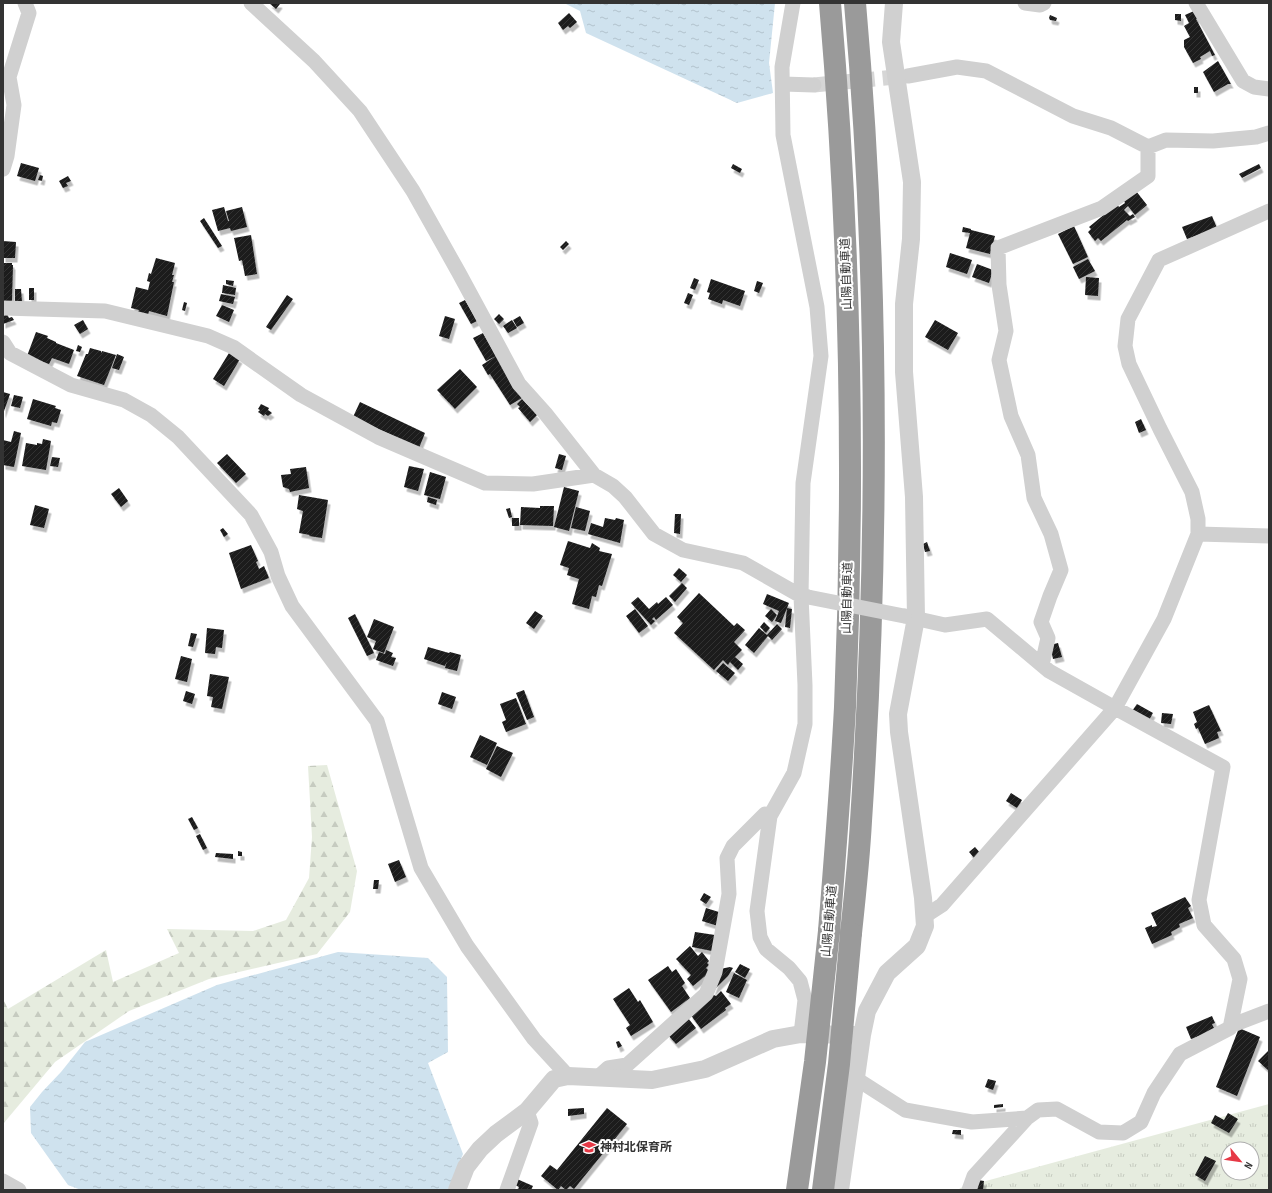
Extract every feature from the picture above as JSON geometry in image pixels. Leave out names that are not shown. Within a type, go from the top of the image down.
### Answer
[{"type":"highway","name":"山陽自動車道","points":[[797,1190],[815,1062],[829,931],[845,707],[849,547],[850,413],[846,242],[830,3]]},
{"type":"highway","name":"山陽自動車道","points":[[823,1190],[839,1064],[861,824],[868,708],[873,548],[874,421],[870,241],[859,53],[854,3]]},
{"type":"street","points":[[3,169],[7,156],[14,105],[9,77],[29,13],[25,3]]},
{"type":"street","points":[[251,3],[314,61],[360,111],[413,191],[519,384],[545,413],[594,475],[613,486],[625,497],[654,534],[683,550],[743,563],[804,597],[945,625],[987,619],[1049,671],[1223,767],[1199,900],[1204,925],[1234,959],[1240,979],[1230,1026]]},
{"type":"street","points":[[793,3],[782,66],[782,135],[817,307],[821,356],[803,483],[806,685],[805,724],[794,773],[770,816],[757,911],[760,937],[766,949],[789,968],[800,981],[805,1000],[801,1034]]},
{"type":"street","points":[[840,1190],[855,1078],[867,1012],[887,973],[917,946],[925,926],[922,890],[899,732],[898,714],[910,617],[914,497],[904,365],[904,304],[911,239],[912,182],[891,42],[894,3]]},
{"type":"street","points":[[1025,3],[1040,5],[1044,3]]},
{"type":"street","points":[[1196,3],[1242,81],[1254,87],[1269,89]]},
{"type":"street","points":[[908,76],[957,67],[986,71],[1073,116],[1111,128],[1148,147],[1166,140],[1213,141],[1256,137],[1269,133]]},
{"type":"street","points":[[782,84],[814,85]]},
{"type":"street","points":[[1042,665],[1048,638],[1041,622],[1061,570],[1051,534],[1034,498],[1028,455],[1011,416],[999,360],[1006,331],[999,285],[998,248],[1102,208],[1148,176],[1148,147]]},
{"type":"street","points":[[925,916],[942,905],[1115,708],[1164,619],[1198,534],[1198,519],[1192,492],[1160,430],[1130,364],[1125,346],[1128,319],[1158,260],[1269,211]]},
{"type":"street","points":[[3,308],[105,311],[208,336],[234,347],[301,395],[378,437],[485,483],[533,484],[594,475]]},
{"type":"street","points":[[3,342],[10,353],[71,385],[124,400],[151,415],[178,437],[251,515],[271,552],[278,576],[292,606],[377,721],[420,868],[472,952],[534,1039],[568,1076]]},
{"type":"street","points":[[1198,534],[1269,536]]},
{"type":"street","points":[[598,1077],[608,1068],[627,1065],[706,994],[715,972],[729,894],[727,858],[733,846],[765,814],[770,816]]},
{"type":"street","points":[[969,1190],[974,1176],[1027,1118],[1038,1110],[1057,1109],[1099,1132],[1123,1132],[1141,1122],[1154,1093],[1180,1054],[1230,1028],[1230,1026],[1269,1011]]},
{"type":"street","points":[[457,1190],[466,1167],[480,1149],[496,1134],[528,1111],[554,1079],[568,1076],[652,1080],[705,1069],[773,1039],[801,1034],[862,1035]]},
{"type":"street","points":[[855,1078],[905,1110],[972,1122],[1027,1118]]},
{"type":"street","points":[[507,1190],[531,1123],[528,1111]]},
{"type":"street","points":[[3,1181],[19,1190]]},
{"type":"green space","points":[[327,765],[357,871],[350,912],[317,954],[209,979],[129,1011],[55,1062],[3,1124],[3,999],[8,1009],[106,950],[113,982],[179,953],[167,929],[253,931],[286,920],[309,878],[312,837],[308,766]]},
{"type":"green space","points":[[1269,1104],[1269,1190],[959,1190],[960,1188]]},
{"type":"water","points":[[564,3],[775,3],[769,63],[773,93],[737,103],[586,33],[580,11]]},
{"type":"water","points":[[338,952],[428,958],[447,977],[448,1052],[428,1063],[463,1154],[448,1190],[81,1190],[68,1185],[31,1133],[30,1107],[85,1042],[217,985]]},
{"type":"building","points":[[269,3],[279,3],[280,4],[276,9]]},
{"type":"building","points":[[1194,11],[1198,18],[1196,19],[1215,55],[1212,56],[1210,51],[1200,57],[1201,59],[1193,63],[1184,47],[1184,40],[1190,37],[1184,26],[1189,23],[1185,15]]},
{"type":"building","points":[[569,13],[577,22],[570,28],[568,26],[563,30],[558,23]]},
{"type":"building","points":[[1175,14],[1181,14],[1181,21],[1175,20]]},
{"type":"building","points":[[1050,15],[1057,18],[1056,21],[1050,20]]},
{"type":"building","points":[[1218,61],[1231,84],[1228,84],[1214,92],[1203,72]]},
{"type":"building","points":[[1194,87],[1198,87],[1198,93],[1194,93]]},
{"type":"building","points":[[21,163],[39,168],[35,181],[17,176]]},
{"type":"building","points":[[733,164],[742,169],[740,173],[731,168]]},
{"type":"building","points":[[1259,164],[1261,168],[1242,178],[1239,174]]},
{"type":"building","points":[[40,175],[43,176],[42,181],[38,180]]},
{"type":"building","points":[[68,176],[71,181],[66,183],[68,186],[63,188],[59,181]]},
{"type":"building","points":[[1136,191],[1147,205],[1135,215],[1128,206],[1124,210],[1130,216],[1133,214],[1135,217],[1128,221],[1127,220],[1101,241],[1098,238],[1095,241],[1088,232],[1091,229],[1089,227],[1117,204],[1119,207],[1125,203],[1124,201]]},
{"type":"building","points":[[224,207],[229,221],[226,211],[242,207],[247,227],[231,231],[230,228],[218,231],[212,210]]},
{"type":"building","points":[[1212,216],[1217,228],[1187,239],[1182,227]]},
{"type":"building","points":[[204,218],[222,246],[218,248],[200,221]]},
{"type":"building","points":[[1074,226],[1088,257],[1073,264],[1058,234]]},
{"type":"building","points":[[963,227],[995,236],[990,254],[966,248],[970,233],[962,232]]},
{"type":"building","points":[[251,235],[257,274],[245,276],[242,260],[239,261],[234,238]]},
{"type":"building","points":[[3,241],[16,242],[15,258],[3,258]]},
{"type":"building","points":[[566,241],[569,244],[563,250],[560,247]]},
{"type":"building","points":[[950,253],[972,260],[967,274],[946,267]]},
{"type":"building","points":[[156,258],[175,263],[172,275],[174,275],[172,282],[174,282],[167,316],[149,311],[148,315],[131,308],[136,287],[148,290],[150,282],[147,281],[149,273],[151,274]]},
{"type":"building","points":[[1088,259],[1095,271],[1079,279],[1073,267]]},
{"type":"building","points":[[3,263],[12,263],[13,265],[12,301],[3,301]]},
{"type":"building","points":[[977,264],[993,270],[989,283],[972,277]]},
{"type":"building","points":[[1086,277],[1099,278],[1098,296],[1085,295]]},
{"type":"building","points":[[694,278],[699,280],[695,290],[690,288]]},
{"type":"building","points":[[711,279],[745,291],[740,306],[723,300],[722,304],[708,299],[710,293],[707,292]]},
{"type":"building","points":[[226,280],[234,281],[233,286],[226,284]]},
{"type":"building","points":[[757,281],[763,283],[759,293],[754,291]]},
{"type":"building","points":[[223,285],[236,288],[235,295],[222,293]]},
{"type":"building","points":[[29,288],[34,288],[34,300],[29,300]]},
{"type":"building","points":[[15,289],[21,289],[22,302],[15,302]]},
{"type":"building","points":[[688,293],[693,295],[689,305],[684,303]]},
{"type":"building","points":[[221,294],[235,297],[233,304],[219,301]]},
{"type":"building","points":[[287,295],[293,299],[271,330],[266,327]]},
{"type":"building","points":[[465,300],[477,321],[471,324],[459,303]]},
{"type":"building","points":[[184,302],[187,303],[185,311],[182,310]]},
{"type":"building","points":[[222,305],[234,310],[229,322],[216,316]]},
{"type":"building","points":[[7,314],[9,318],[12,317],[14,320],[3,324],[3,316]]},
{"type":"building","points":[[499,314],[504,319],[499,324],[494,319]]},
{"type":"building","points":[[445,316],[455,319],[449,339],[439,336]]},
{"type":"building","points":[[520,316],[524,323],[517,327],[513,320]]},
{"type":"building","points":[[83,320],[88,329],[80,334],[74,325]]},
{"type":"building","points":[[512,320],[517,328],[508,333],[503,326]]},
{"type":"building","points":[[935,320],[958,333],[948,350],[925,337]]},
{"type":"building","points":[[36,332],[48,336],[47,338],[56,343],[74,350],[69,364],[52,358],[49,364],[27,356]]},
{"type":"building","points":[[483,333],[496,356],[486,361],[473,338]]},
{"type":"building","points":[[78,345],[82,347],[80,352],[76,351]]},
{"type":"building","points":[[90,348],[101,351],[101,353],[102,351],[116,355],[104,385],[77,376]]},
{"type":"building","points":[[229,353],[240,359],[224,386],[213,379]]},
{"type":"building","points":[[117,354],[124,357],[119,370],[112,368]]},
{"type":"building","points":[[496,356],[522,398],[510,405],[490,374],[488,375],[482,365]]},
{"type":"building","points":[[460,369],[477,387],[455,409],[437,390]]},
{"type":"building","points":[[3,392],[10,394],[3,414]]},
{"type":"building","points":[[14,395],[23,397],[20,408],[11,406]]},
{"type":"building","points":[[33,399],[56,406],[55,408],[61,410],[57,423],[52,422],[51,426],[27,419]]},
{"type":"building","points":[[522,399],[537,415],[530,422],[518,408],[520,407],[517,404]]},
{"type":"building","points":[[360,402],[425,433],[419,448],[353,417]]},
{"type":"building","points":[[261,404],[269,408],[268,410],[272,413],[268,416],[265,414],[264,416],[258,412]]},
{"type":"building","points":[[1141,419],[1146,430],[1139,433],[1135,422]]},
{"type":"building","points":[[14,431],[21,433],[14,467],[3,465],[3,440],[11,442]]},
{"type":"building","points":[[43,439],[51,441],[46,470],[22,466],[26,443],[37,445],[37,443],[42,444]]},
{"type":"building","points":[[227,454],[246,474],[236,483],[217,463]]},
{"type":"building","points":[[559,454],[566,456],[562,470],[555,468]]},
{"type":"building","points":[[52,457],[60,458],[58,467],[50,466]]},
{"type":"building","points":[[409,466],[424,469],[418,491],[404,487]]},
{"type":"building","points":[[306,467],[309,488],[290,492],[289,489],[283,487],[281,475],[291,474],[290,469]]},
{"type":"building","points":[[430,472],[446,477],[440,499],[424,495]]},
{"type":"building","points":[[564,487],[579,491],[569,531],[554,527]]},
{"type":"building","points":[[119,488],[128,501],[121,507],[111,494]]},
{"type":"building","points":[[299,495],[328,500],[322,538],[299,533],[303,511],[297,509]]},
{"type":"building","points":[[428,497],[437,500],[436,505],[427,502]]},
{"type":"building","points":[[35,505],[49,509],[44,528],[30,525]]},
{"type":"building","points":[[540,506],[554,506],[553,526],[520,525],[521,507],[540,508]]},
{"type":"building","points":[[576,507],[590,511],[585,531],[571,528]]},
{"type":"building","points":[[510,508],[512,517],[509,518],[506,509]]},
{"type":"building","points":[[675,514],[681,514],[680,534],[674,533]]},
{"type":"building","points":[[512,518],[519,518],[519,526],[512,526]]},
{"type":"building","points":[[605,518],[624,520],[620,543],[588,534],[591,523],[603,527]]},
{"type":"building","points":[[223,528],[228,534],[224,537],[220,530]]},
{"type":"building","points":[[568,541],[590,548],[592,543],[600,548],[599,551],[612,554],[602,586],[599,585],[596,597],[592,596],[589,609],[572,604],[579,579],[567,575],[569,568],[560,565]]},
{"type":"building","points":[[927,542],[930,551],[925,552],[923,544]]},
{"type":"building","points":[[251,545],[258,561],[256,562],[259,569],[264,566],[269,578],[241,589],[229,553]]},
{"type":"building","points":[[679,568],[687,575],[681,582],[673,575]]},
{"type":"building","points":[[682,583],[687,588],[675,602],[669,596]]},
{"type":"building","points":[[699,593],[734,626],[737,623],[745,630],[734,642],[742,650],[735,657],[743,664],[738,670],[730,662],[728,665],[723,660],[714,670],[674,633],[683,623],[677,617]]},
{"type":"building","points":[[767,594],[789,603],[781,623],[775,621],[779,611],[763,604]]},
{"type":"building","points":[[638,597],[649,609],[666,597],[673,605],[656,620],[654,617],[652,619],[655,621],[651,625],[631,603]]},
{"type":"building","points":[[787,608],[792,609],[790,628],[785,627]]},
{"type":"building","points":[[635,609],[648,626],[639,633],[626,616]]},
{"type":"building","points":[[771,609],[777,615],[772,622],[765,616]]},
{"type":"building","points":[[535,611],[543,616],[534,629],[526,623]]},
{"type":"building","points":[[355,614],[374,653],[367,656],[348,618]]},
{"type":"building","points":[[374,619],[394,627],[384,653],[373,649],[376,641],[367,637]]},
{"type":"building","points":[[764,622],[770,628],[766,633],[760,627]]},
{"type":"building","points":[[777,624],[782,629],[772,640],[768,636],[754,653],[745,645],[759,628],[767,635]]},
{"type":"building","points":[[207,628],[224,630],[222,648],[216,647],[215,654],[205,653]]},
{"type":"building","points":[[191,633],[197,634],[193,647],[188,646]]},
{"type":"building","points":[[1058,643],[1062,657],[1053,659],[1050,645]]},
{"type":"building","points":[[428,647],[461,655],[457,671],[445,668],[447,661],[445,666],[424,659]]},
{"type":"building","points":[[386,650],[393,653],[391,657],[396,658],[393,666],[376,660],[379,652],[385,654]]},
{"type":"building","points":[[181,656],[192,659],[187,682],[175,679]]},
{"type":"building","points":[[723,663],[735,673],[728,681],[716,671]]},
{"type":"building","points":[[210,674],[229,677],[222,709],[211,707],[213,697],[207,696]]},
{"type":"building","points":[[524,690],[534,717],[527,720],[516,693]]},
{"type":"building","points":[[186,691],[195,694],[192,704],[183,701]]},
{"type":"building","points":[[442,692],[456,697],[452,709],[438,704]]},
{"type":"building","points":[[516,698],[526,724],[506,732],[502,722],[506,720],[500,704]]},
{"type":"building","points":[[1137,704],[1153,713],[1149,720],[1132,711]]},
{"type":"building","points":[[1209,705],[1221,731],[1217,732],[1219,738],[1205,744],[1198,728],[1196,729],[1194,724],[1197,722],[1193,712]]},
{"type":"building","points":[[1162,713],[1173,714],[1171,724],[1161,723]]},
{"type":"building","points":[[480,735],[497,743],[487,765],[470,757]]},
{"type":"building","points":[[497,746],[513,753],[501,777],[486,769]]},
{"type":"building","points":[[1011,793],[1022,800],[1017,808],[1006,801]]},
{"type":"building","points":[[192,817],[198,828],[194,830],[188,819]]},
{"type":"building","points":[[200,834],[207,848],[203,850],[196,836]]},
{"type":"building","points":[[975,847],[981,854],[975,859],[969,852]]},
{"type":"building","points":[[238,851],[242,852],[242,856],[238,856]]},
{"type":"building","points":[[216,853],[233,854],[233,859],[215,857]]},
{"type":"building","points":[[399,860],[406,877],[395,882],[388,864]]},
{"type":"building","points":[[374,880],[379,880],[378,889],[373,889]]},
{"type":"building","points":[[704,893],[711,897],[706,904],[700,900]]},
{"type":"building","points":[[1185,897],[1191,906],[1188,908],[1193,918],[1179,924],[1180,927],[1171,932],[1172,935],[1152,944],[1145,928],[1152,925],[1152,927],[1157,926],[1151,913]]},
{"type":"building","points":[[706,908],[722,913],[718,926],[702,921]]},
{"type":"building","points":[[695,932],[715,935],[712,951],[692,947]]},
{"type":"building","points":[[690,946],[698,956],[702,952],[709,961],[707,963],[709,965],[706,968],[710,972],[693,986],[687,979],[691,975],[676,959]]},
{"type":"building","points":[[740,964],[750,969],[745,978],[735,972]]},
{"type":"building","points":[[668,966],[672,972],[676,969],[685,983],[682,986],[690,998],[671,1012],[648,980]]},
{"type":"building","points":[[730,967],[733,968],[728,976],[712,992],[720,969]]},
{"type":"building","points":[[734,973],[747,980],[739,998],[726,992]]},
{"type":"building","points":[[629,988],[638,1002],[640,1000],[653,1022],[631,1036],[626,1028],[630,1025],[613,999]]},
{"type":"building","points":[[721,991],[731,1004],[725,1008],[726,1010],[701,1029],[690,1014]]},
{"type":"building","points":[[1212,1016],[1215,1023],[1212,1024],[1215,1030],[1191,1039],[1186,1027]]},
{"type":"building","points":[[688,1018],[696,1028],[676,1044],[667,1034]]},
{"type":"building","points":[[1239,1028],[1260,1037],[1237,1096],[1216,1087]]},
{"type":"building","points":[[619,1041],[622,1046],[618,1048],[616,1042]]},
{"type":"building","points":[[1269,1050],[1269,1071],[1258,1061]]},
{"type":"building","points":[[988,1079],[996,1081],[993,1090],[985,1087]]},
{"type":"building","points":[[1003,1104],[1003,1107],[994,1108],[994,1105]]},
{"type":"building","points":[[584,1108],[584,1114],[568,1116],[568,1109]]},
{"type":"building","points":[[607,1108],[627,1124],[574,1189],[570,1186],[566,1190],[561,1186],[558,1190],[541,1176],[550,1165],[557,1170]]},
{"type":"building","points":[[1228,1113],[1238,1119],[1229,1133],[1211,1123],[1215,1115],[1224,1120]]},
{"type":"building","points":[[953,1130],[961,1130],[961,1135],[952,1134]]},
{"type":"building","points":[[1205,1156],[1216,1161],[1205,1181],[1195,1175]]},
{"type":"building","points":[[517,1179],[533,1186],[531,1190],[518,1190],[519,1187],[515,1185]]},
{"type":"building","points":[[978,1180],[984,1181],[983,1190],[977,1190]]},
{"type":"tunnel","points":[[814,85],[906,76]]},
{"type":"place","name":"神村北保育所","points":[[589,1147]]}]
